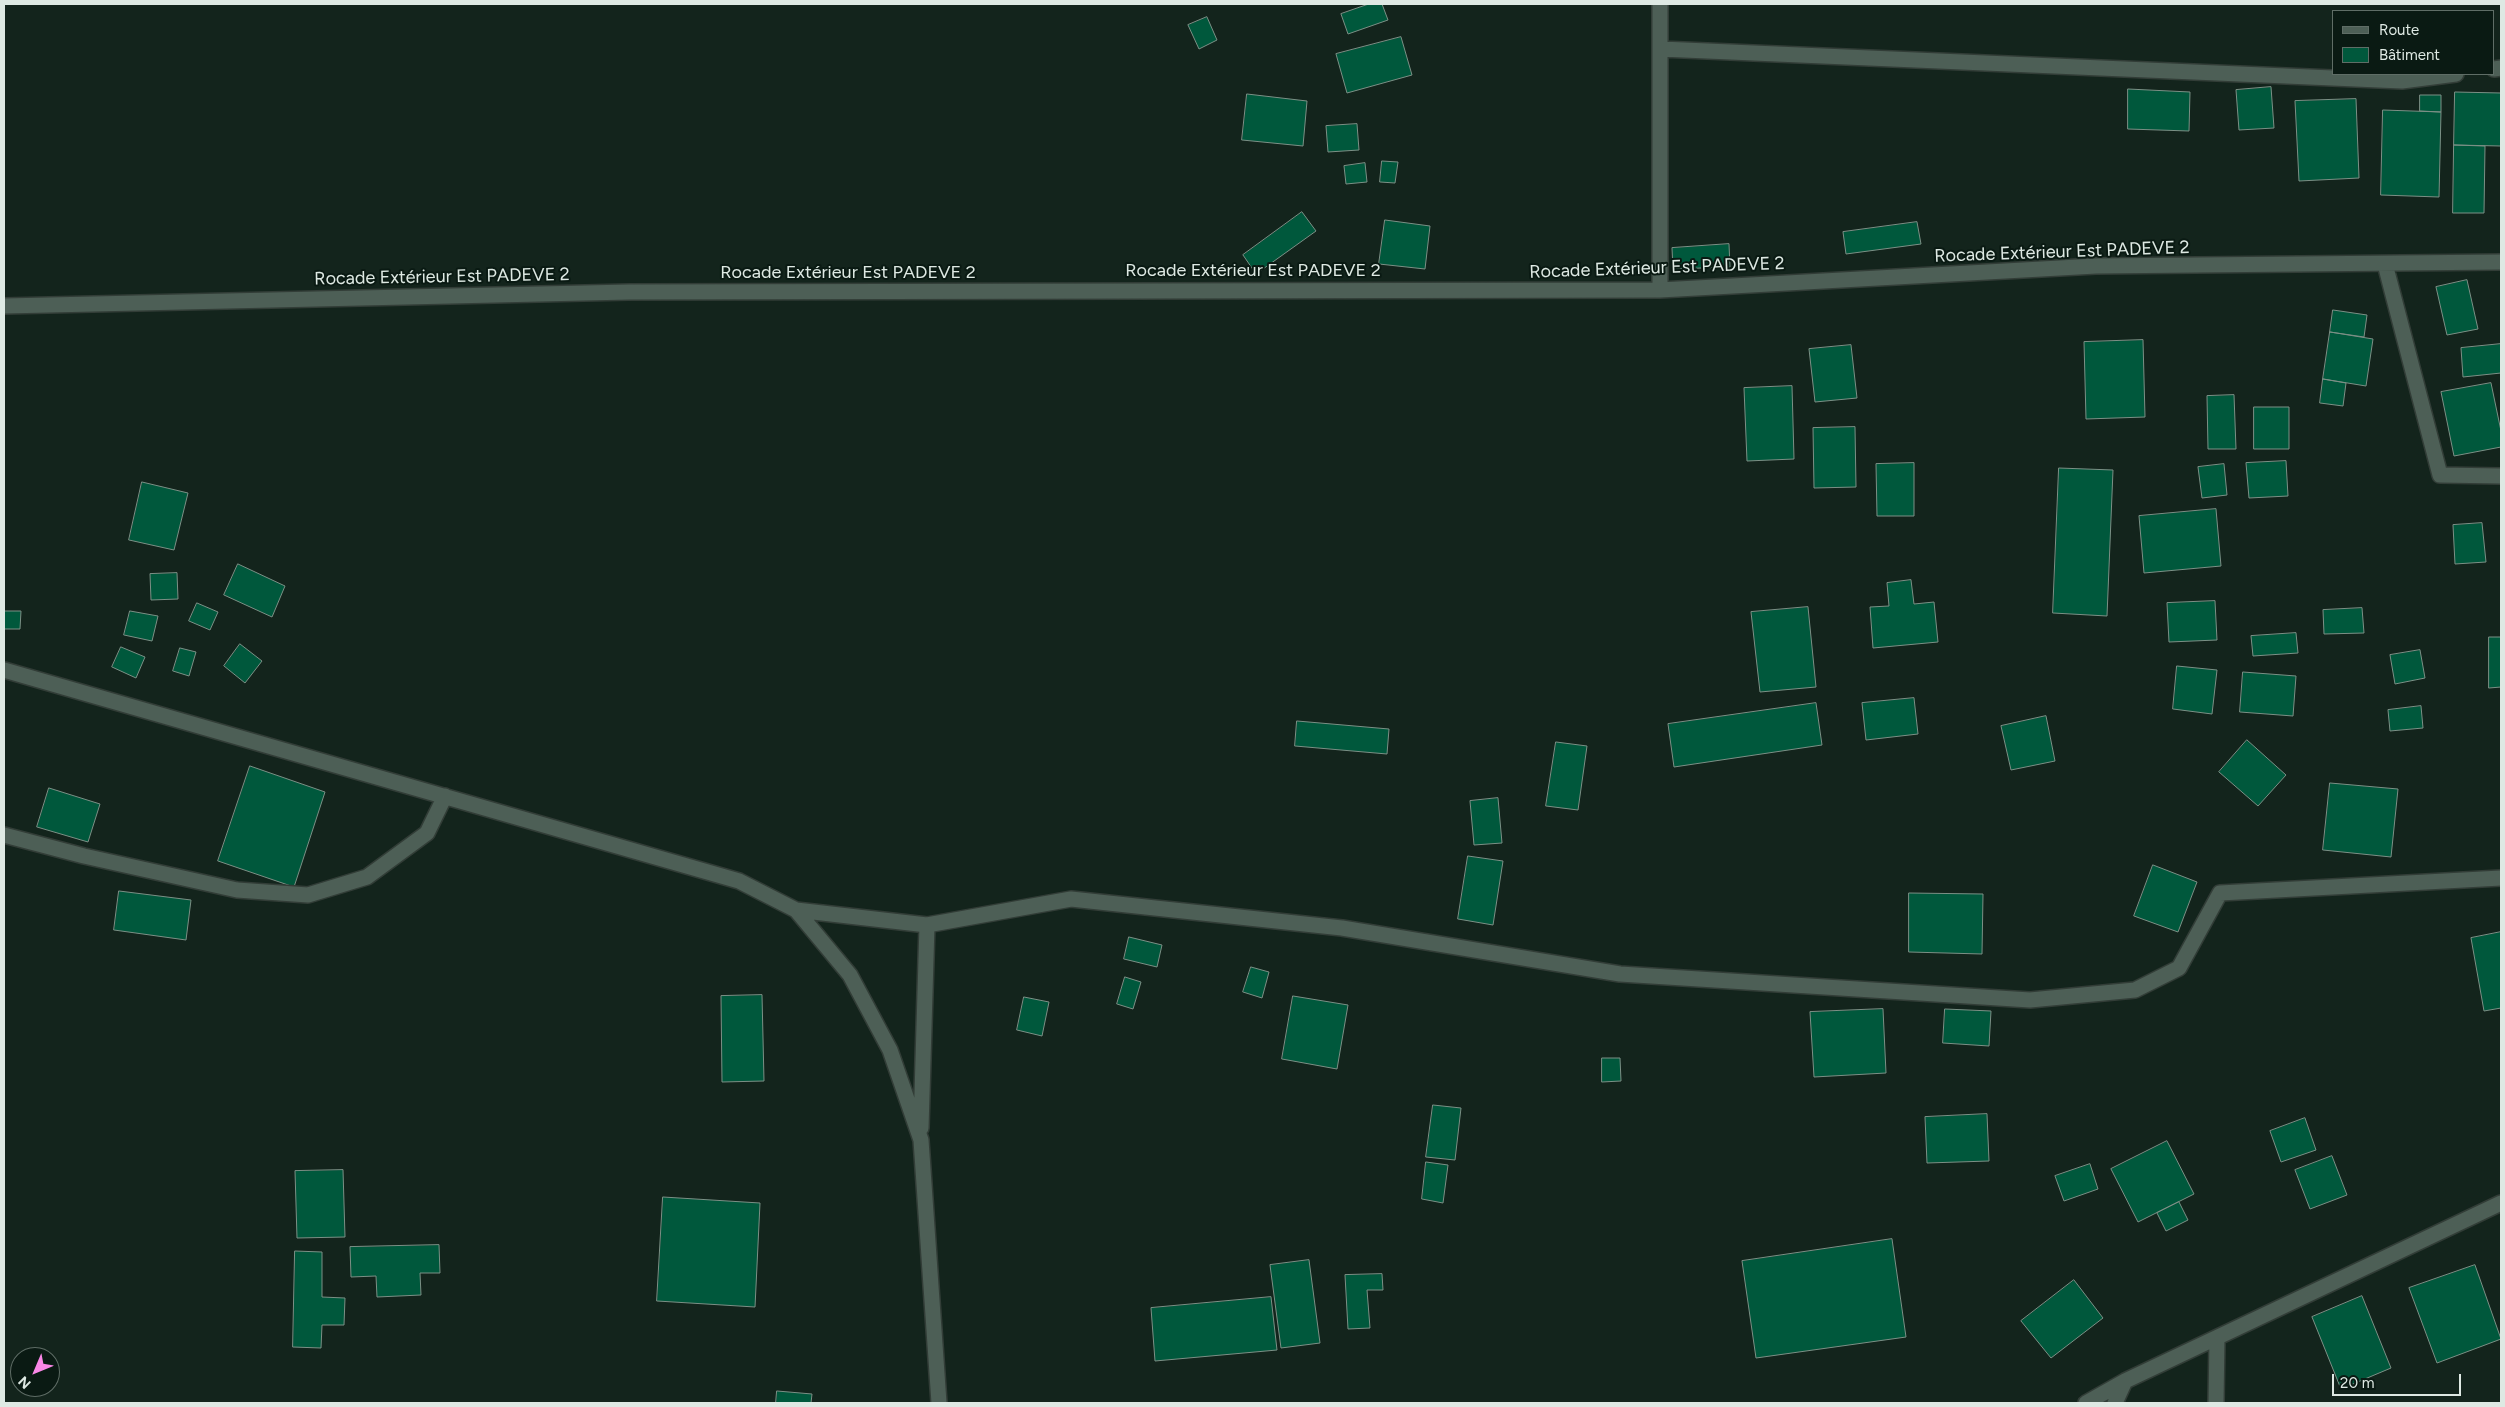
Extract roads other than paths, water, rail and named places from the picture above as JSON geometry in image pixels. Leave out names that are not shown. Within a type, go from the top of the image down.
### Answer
[{"type":"street","points":[[1660,4],[1660,290]]},
{"type":"street","points":[[1661,49],[2402,81],[2448,75]]},
{"type":"street","name":"Rocade Extérieur Est PADEVE 2","points":[[4,306],[639,292],[1660,290],[2096,266],[2501,262]]},
{"type":"street","points":[[2385,264],[2440,475],[2501,476]]},
{"type":"street","points":[[4,670],[739,882],[796,910],[927,925],[1071,899],[1342,928],[1620,974],[2030,1000],[2135,990],[2179,968],[2220,893],[2501,878]]},
{"type":"street","points":[[4,835],[84,856],[237,890],[308,895],[367,877],[427,833],[445,796]]},
{"type":"street","points":[[796,910],[850,974],[890,1050],[921,1140]]},
{"type":"street","points":[[927,925],[921,1140],[938,1403]]},
{"type":"street","points":[[2086,1403],[2125,1381],[2501,1203]]},
{"type":"street","points":[[2216,1403],[2217,1338]]},
{"type":"street","points":[[2116,1403],[2125,1381]]}]
